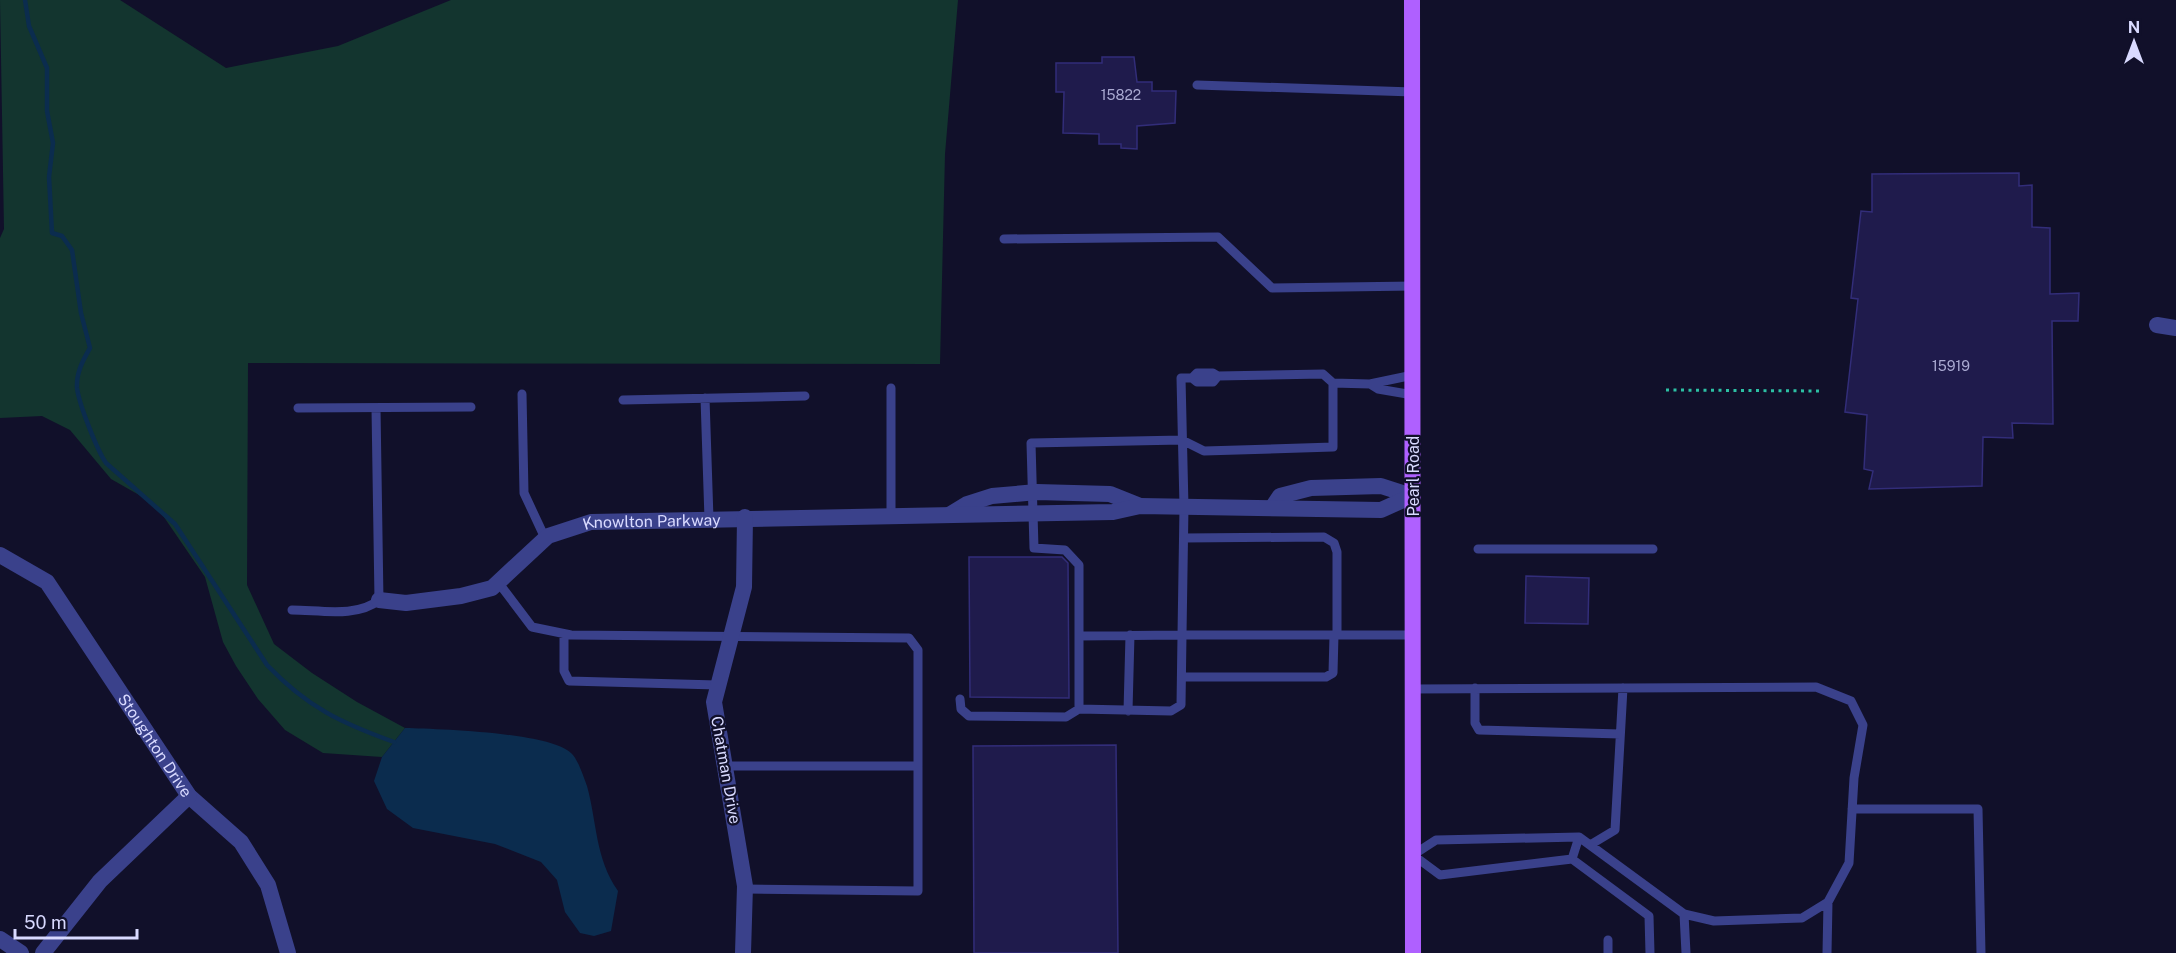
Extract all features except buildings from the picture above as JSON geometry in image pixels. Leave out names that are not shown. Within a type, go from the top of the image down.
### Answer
[{"type":"main road","name":"Pearl Road","points":[[1412,0],[1413,953]]},
{"type":"street","points":[[2157,325],[2176,328]]},
{"type":"street","points":[[1272,508],[1280,496],[1311,488],[1381,486],[1412,496]]},
{"type":"street","name":"Knowlton Parkway","points":[[948,516],[975,501],[1032,492],[1110,494],[1140,506]]},
{"type":"street","name":"Knowlton Parkway","points":[[379,600],[406,603],[460,596],[492,588],[545,538],[591,522],[1113,512],[1140,506],[1381,510],[1412,496]]},
{"type":"street","name":"Chatman Drive","points":[[744,953],[745,889],[714,702],[744,587],[745,518]]},
{"type":"street","name":"Stoughton Drive","points":[[0,555],[47,582],[189,796],[241,842],[268,885],[288,953]]},
{"type":"street","points":[[43,953],[100,881],[189,796]]},
{"type":"street","points":[[0,939],[21,953]]},
{"type":"lane","points":[[1197,85],[1413,92]]},
{"type":"lane","points":[[1004,239],[1218,237],[1272,288],[1414,286]]},
{"type":"lane","points":[[960,699],[961,709],[969,716],[1066,717],[1078,710],[1171,711],[1181,705],[1184,507],[1181,378],[1192,378],[1197,382],[1213,382],[1218,376],[1323,374],[1333,383],[1371,384],[1413,375]]},
{"type":"lane","points":[[1078,710],[1079,565],[1065,550],[1034,548],[1031,443],[1182,440],[1204,451],[1333,447],[1333,383]]},
{"type":"lane","points":[[1371,384],[1378,388],[1413,395]]},
{"type":"lane","points":[[891,388],[891,516]]},
{"type":"lane","points":[[522,394],[524,493],[545,538]]},
{"type":"lane","points":[[623,400],[805,396]]},
{"type":"lane","points":[[705,398],[710,519]]},
{"type":"lane","points":[[298,408],[471,407]]},
{"type":"lane","points":[[292,610],[357,611],[369,609],[379,600],[376,408]]},
{"type":"lane","points":[[1182,677],[1326,677],[1333,673],[1337,552],[1330,540],[1184,538]]},
{"type":"lane","points":[[1478,549],[1653,549]]},
{"type":"lane","points":[[498,582],[532,627],[564,634],[729,638],[909,638],[918,650],[918,891],[745,889]]},
{"type":"lane","points":[[564,634],[564,671],[569,681],[717,686]]},
{"type":"lane","points":[[1128,711],[1130,635]]},
{"type":"lane","points":[[1079,636],[1413,635]]},
{"type":"lane","points":[[1413,689],[1816,687],[1851,701],[1863,725],[1852,809],[1849,863],[1828,902],[1827,953]]},
{"type":"lane","points":[[1475,688],[1475,723],[1479,730],[1620,734]]},
{"type":"lane","points":[[1590,845],[1615,830],[1623,688]]},
{"type":"lane","points":[[724,766],[918,766]]},
{"type":"lane","points":[[1852,809],[1978,809],[1981,953]]},
{"type":"lane","points":[[1650,953],[1649,916],[1572,859],[1440,875],[1413,855],[1436,840],[1579,837],[1684,914],[1714,921],[1802,918],[1828,902]]},
{"type":"lane","points":[[1572,859],[1579,837]]},
{"type":"lane","points":[[1684,914],[1686,953]]},
{"type":"lane","points":[[1608,940],[1608,953]]},
{"type":"path","points":[[1666,390],[1822,391]]},
{"type":"green space","points":[[0,0],[120,0],[226,68],[338,46],[451,0],[958,0],[945,154],[940,364],[248,363],[247,585],[274,644],[312,673],[357,702],[405,728],[382,757],[323,753],[285,730],[258,699],[223,642],[205,577],[155,504],[111,479],[70,430],[42,416],[0,418],[0,238],[4,229]]},
{"type":"water","points":[[405,728],[517,736],[540,740],[559,746],[571,753],[587,786],[601,853],[610,878],[618,891],[611,931],[594,936],[580,933],[565,912],[557,880],[541,862],[495,844],[413,828],[387,809],[374,781],[382,757]]},
{"type":"waterway","points":[[25,0],[29,26],[47,68],[47,111],[53,143],[49,177],[52,233],[62,236],[72,250],[81,313],[90,348],[79,372],[78,395],[102,457],[175,524],[267,665],[282,680],[326,712],[357,728],[394,742]]}]
